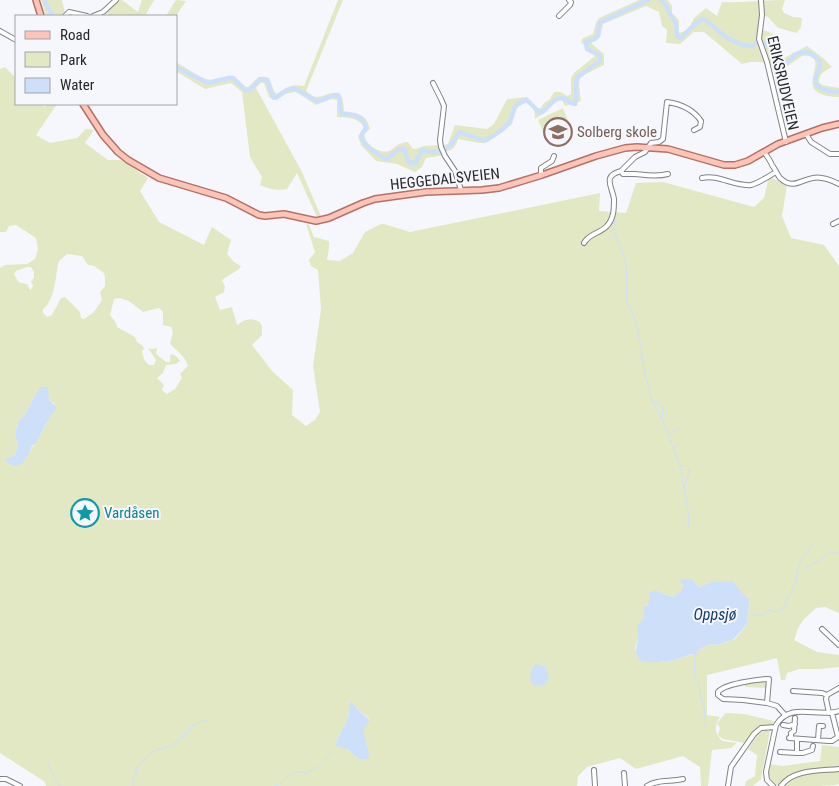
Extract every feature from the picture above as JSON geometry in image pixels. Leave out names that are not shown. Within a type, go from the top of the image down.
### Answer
[{"type":"main road","points":[[36,0],[41,15]]},
{"type":"main road","name":"HEGGEDALSVEIEN","points":[[84,105],[107,140],[118,152],[159,178],[226,198],[258,215],[284,214],[308,220],[330,218],[369,200],[426,192],[493,189],[542,175],[607,152],[625,148],[673,150],[730,166],[742,164],[786,142],[828,126],[839,124]]},
{"type":"street","points":[[95,15],[102,12],[116,0]]},
{"type":"street","points":[[559,16],[570,5],[569,0]]},
{"type":"street","name":"ERIKSRUDVEIEN","points":[[761,0],[760,42],[786,142]]},
{"type":"street","points":[[66,15],[69,12],[82,15]]},
{"type":"street","points":[[0,31],[15,39]]},
{"type":"street","points":[[433,84],[442,98],[444,106],[440,140],[442,151],[455,171],[461,190]]},
{"type":"street","points":[[584,243],[587,239],[603,230],[611,220],[614,199],[609,184],[611,176],[621,171],[635,156],[645,152],[651,143],[663,140],[667,102],[685,107],[695,113],[702,121],[700,127],[694,130]]},
{"type":"street","points":[[806,134],[811,142],[830,154],[839,154]]},
{"type":"street","points":[[764,152],[776,172],[782,179],[791,184],[819,177],[839,184]]},
{"type":"street","points":[[542,175],[541,168],[552,161],[554,156]]},
{"type":"street","points":[[621,171],[625,175],[668,174]]},
{"type":"street","points":[[702,178],[712,177],[749,185],[759,182],[776,172]]},
{"type":"street","points":[[833,224],[839,221]]},
{"type":"street","points":[[822,629],[839,645]]},
{"type":"street","points":[[767,703],[769,679],[741,682],[721,688],[718,692],[722,699],[767,703],[776,706],[784,715]]},
{"type":"street","points":[[827,695],[839,688]]},
{"type":"street","points":[[793,691],[827,695]]},
{"type":"street","points":[[795,718],[794,731],[791,733],[790,738],[814,742],[832,741],[838,736],[826,699],[827,695]]},
{"type":"street","points":[[773,786],[767,780],[766,772],[775,727],[780,719],[784,715],[794,712],[830,713],[839,711]]},
{"type":"street","points":[[782,725],[795,724]]},
{"type":"street","points":[[780,752],[803,753],[812,750],[819,726],[812,725]]},
{"type":"street","points":[[728,786],[731,767],[754,734],[762,728],[775,727]]},
{"type":"street","points":[[797,739],[797,753]]},
{"type":"street","points":[[781,786],[787,779],[794,776],[839,769]]},
{"type":"street","points":[[594,770],[595,786]]},
{"type":"street","points":[[624,773],[625,786]]},
{"type":"street","points":[[0,779],[6,779],[20,786]]},
{"type":"street","points":[[646,786],[657,782],[684,780]]},
{"type":"green space","points":[[41,0],[62,0],[65,15],[46,15]]},
{"type":"green space","points":[[120,0],[138,12],[142,0],[154,0],[146,15],[108,15],[107,12]]},
{"type":"green space","points":[[176,0],[186,1],[177,15],[167,15]]},
{"type":"green space","points":[[338,0],[343,0],[306,91],[315,97],[338,93],[343,101],[344,111],[364,117],[370,129],[364,134],[365,138],[377,150],[389,151],[408,142],[415,149],[439,145],[445,155],[426,158],[422,167],[415,172],[397,164],[376,161],[361,145],[358,136],[364,128],[362,124],[352,119],[337,117],[337,100],[331,99],[316,105],[296,92],[285,94],[277,100],[273,100],[269,97],[264,83],[260,83],[256,88],[302,172],[322,219],[318,219],[297,173],[287,189],[273,189],[260,185],[262,177],[250,157],[242,92],[231,83],[205,89],[178,73],[178,63],[202,78],[211,80],[234,76],[246,87],[260,77],[269,78],[275,93],[278,94],[290,86],[304,86]]},
{"type":"green space","points":[[639,0],[668,0],[672,6],[672,13],[679,20],[679,33],[688,30],[694,18],[706,8],[717,16],[722,2],[785,0],[782,9],[784,13],[802,18],[801,27],[797,33],[778,28],[768,17],[762,15],[760,30],[768,31],[774,36],[775,48],[781,58],[807,46],[823,58],[832,67],[822,73],[819,82],[822,85],[839,88],[839,97],[823,95],[815,90],[813,80],[815,63],[814,59],[810,56],[802,56],[782,70],[778,70],[761,62],[742,64],[704,32],[694,32],[680,44],[666,43],[667,30],[662,26],[659,12],[646,6],[603,24],[600,37],[591,43],[604,54],[604,65],[580,77],[581,101],[565,106],[561,98],[556,98],[546,112],[535,119],[534,109],[526,102],[515,109],[512,124],[488,142],[479,143],[458,139],[454,148],[443,152],[440,146],[448,144],[455,125],[487,129],[494,124],[507,99],[527,97],[537,108],[541,108],[554,92],[561,92],[567,96],[571,94],[571,78],[574,73],[595,56],[581,42],[583,38],[593,34],[599,18]]},
{"type":"green space","points":[[5,67],[15,77],[15,105],[42,105],[45,107],[46,105],[56,105],[36,135],[50,143],[77,138],[86,129],[94,130],[85,143],[108,160],[121,160],[148,178],[140,191],[159,222],[204,245],[212,227],[231,240],[227,254],[234,262],[241,266],[222,280],[225,287],[224,292],[215,297],[220,310],[232,307],[237,325],[248,319],[260,322],[262,335],[252,345],[272,371],[293,390],[292,415],[306,426],[315,420],[320,412],[313,366],[321,309],[318,270],[311,266],[309,260],[315,252],[306,224],[309,225],[314,237],[329,241],[327,260],[340,261],[353,253],[365,232],[381,224],[410,232],[600,193],[599,211],[626,213],[636,183],[663,182],[754,207],[764,198],[769,177],[787,185],[782,216],[791,238],[824,245],[839,266],[839,613],[825,607],[816,608],[804,619],[798,628],[794,640],[817,652],[839,655],[839,667],[799,669],[787,673],[785,680],[781,680],[777,658],[707,675],[707,715],[720,717],[716,729],[717,735],[722,741],[737,743],[731,748],[712,750],[708,786],[701,786],[700,767],[683,756],[636,769],[620,758],[587,767],[578,776],[577,786],[46,786],[45,782],[0,753],[0,268],[5,265],[27,264],[35,259],[38,249],[36,238],[16,225],[9,226],[6,232],[0,232],[0,69]],"holes":[[[67,254],[82,256],[88,265],[94,266],[104,273],[105,286],[100,292],[102,300],[94,312],[84,319],[81,318],[80,312],[65,297],[61,298],[52,315],[47,317],[43,313],[43,309],[47,306],[52,295],[59,261]],[[31,267],[34,272],[34,278],[31,281],[33,286],[30,290],[27,284],[19,282],[14,274],[16,271]],[[120,298],[129,301],[143,312],[159,308],[163,312],[163,325],[171,327],[173,332],[170,344],[183,356],[188,366],[180,374],[182,378],[175,389],[167,394],[162,390],[164,385],[157,378],[163,373],[166,365],[176,364],[180,361],[172,354],[170,362],[166,362],[156,354],[157,348],[148,348],[156,360],[154,365],[149,365],[144,360],[143,346],[137,342],[135,337],[117,327],[110,315],[114,299]],[[34,397],[49,400],[55,404],[29,454],[7,458],[14,456],[18,447],[15,434],[18,422],[26,413]],[[681,581],[695,582],[699,587],[711,582],[750,599],[748,623],[735,639],[718,645],[710,644],[700,649],[697,654],[669,661],[643,662],[635,649],[644,618],[644,606],[648,605],[657,590],[673,597],[681,591],[683,585]],[[350,700],[358,710],[370,719],[362,730],[369,753],[358,759],[347,749],[335,744],[348,718]]]},
{"type":"green space","points":[[563,108],[569,123],[544,134],[538,120]]},
{"type":"green space","points":[[767,680],[766,688],[745,687],[745,683]]},
{"type":"green space","points":[[726,713],[744,714],[774,721],[771,726],[755,731],[744,743],[723,739],[718,735],[720,728],[717,724]]},
{"type":"green space","points":[[766,730],[770,731],[761,779],[753,786],[745,786],[746,781],[755,776],[757,755],[748,749],[758,734]]},
{"type":"green space","points":[[822,745],[839,747],[839,784],[781,786],[776,785],[769,777],[769,764],[783,766],[820,761]]},
{"type":"water","points":[[41,387],[48,387],[49,400],[57,407],[22,464],[11,465],[6,462],[7,458],[14,456],[18,447],[15,434],[18,422],[26,413]]},
{"type":"water","name":"Oppsjø","points":[[692,579],[699,587],[711,582],[732,581],[750,599],[748,623],[734,639],[718,645],[710,644],[700,649],[696,655],[692,654],[661,662],[640,661],[636,651],[638,628],[639,623],[644,618],[644,606],[648,605],[650,592],[657,590],[673,597],[681,591],[683,585],[680,580]]},
{"type":"water","points":[[536,664],[545,666],[548,671],[546,684],[534,686],[530,681],[532,669]]},
{"type":"water","points":[[350,700],[370,720],[363,730],[369,753],[368,759],[358,759],[347,749],[338,747],[335,744],[348,718]]},
{"type":"waterway","points":[[45,0],[52,15]]},
{"type":"waterway","points":[[178,68],[208,83],[233,78],[245,90],[250,90],[260,79],[267,80],[273,97],[294,88],[317,101],[338,95],[342,114],[361,118],[365,124],[366,128],[362,138],[367,146],[387,159],[399,149],[404,149],[409,163],[416,162],[422,150],[431,152],[443,151],[450,146],[460,132],[484,141],[487,140],[506,127],[516,105],[527,100],[540,113],[555,100],[561,98],[575,104],[578,77],[600,61],[600,57],[597,54],[587,49],[586,42],[598,36],[601,22],[648,0]]},
{"type":"waterway","points":[[661,0],[676,23],[677,36],[681,38],[703,19],[738,43],[748,46],[753,46],[757,42],[767,44],[780,64],[790,60],[794,55],[808,52],[820,61],[820,68],[815,81],[817,85],[823,89],[839,92]]},
{"type":"waterway","points":[[409,163],[412,166],[417,166],[417,160]]},
{"type":"waterway","points":[[614,216],[615,225],[613,230],[626,265],[626,299],[635,320],[645,375],[652,400],[665,426],[680,466],[689,527]]},
{"type":"waterway","points":[[653,400],[663,407],[662,418]]},
{"type":"waterway","points":[[669,434],[681,427]]},
{"type":"waterway","points":[[674,448],[679,443]]},
{"type":"waterway","points":[[680,466],[686,465],[690,469],[684,488]]},
{"type":"waterway","points":[[752,614],[759,615],[769,610],[778,612],[782,609],[796,581],[801,562],[814,543]]},
{"type":"waterway","points":[[805,569],[822,559],[828,552],[839,554]]},
{"type":"waterway","points":[[696,655],[694,675],[699,683],[705,711],[706,722],[704,724],[706,728]]},
{"type":"waterway","points":[[134,786],[132,784],[137,772],[136,769],[142,761],[154,751],[170,746],[178,741],[195,724],[207,720]]},
{"type":"waterway","points":[[273,786],[280,785],[295,772],[306,773],[312,770],[332,751]]},
{"type":"waterway","points":[[48,764],[60,786]]},
{"type":"place","name":"Solberg skole","points":[[558,132]]},
{"type":"place","name":"Vardåsen","points":[[85,513]]}]
